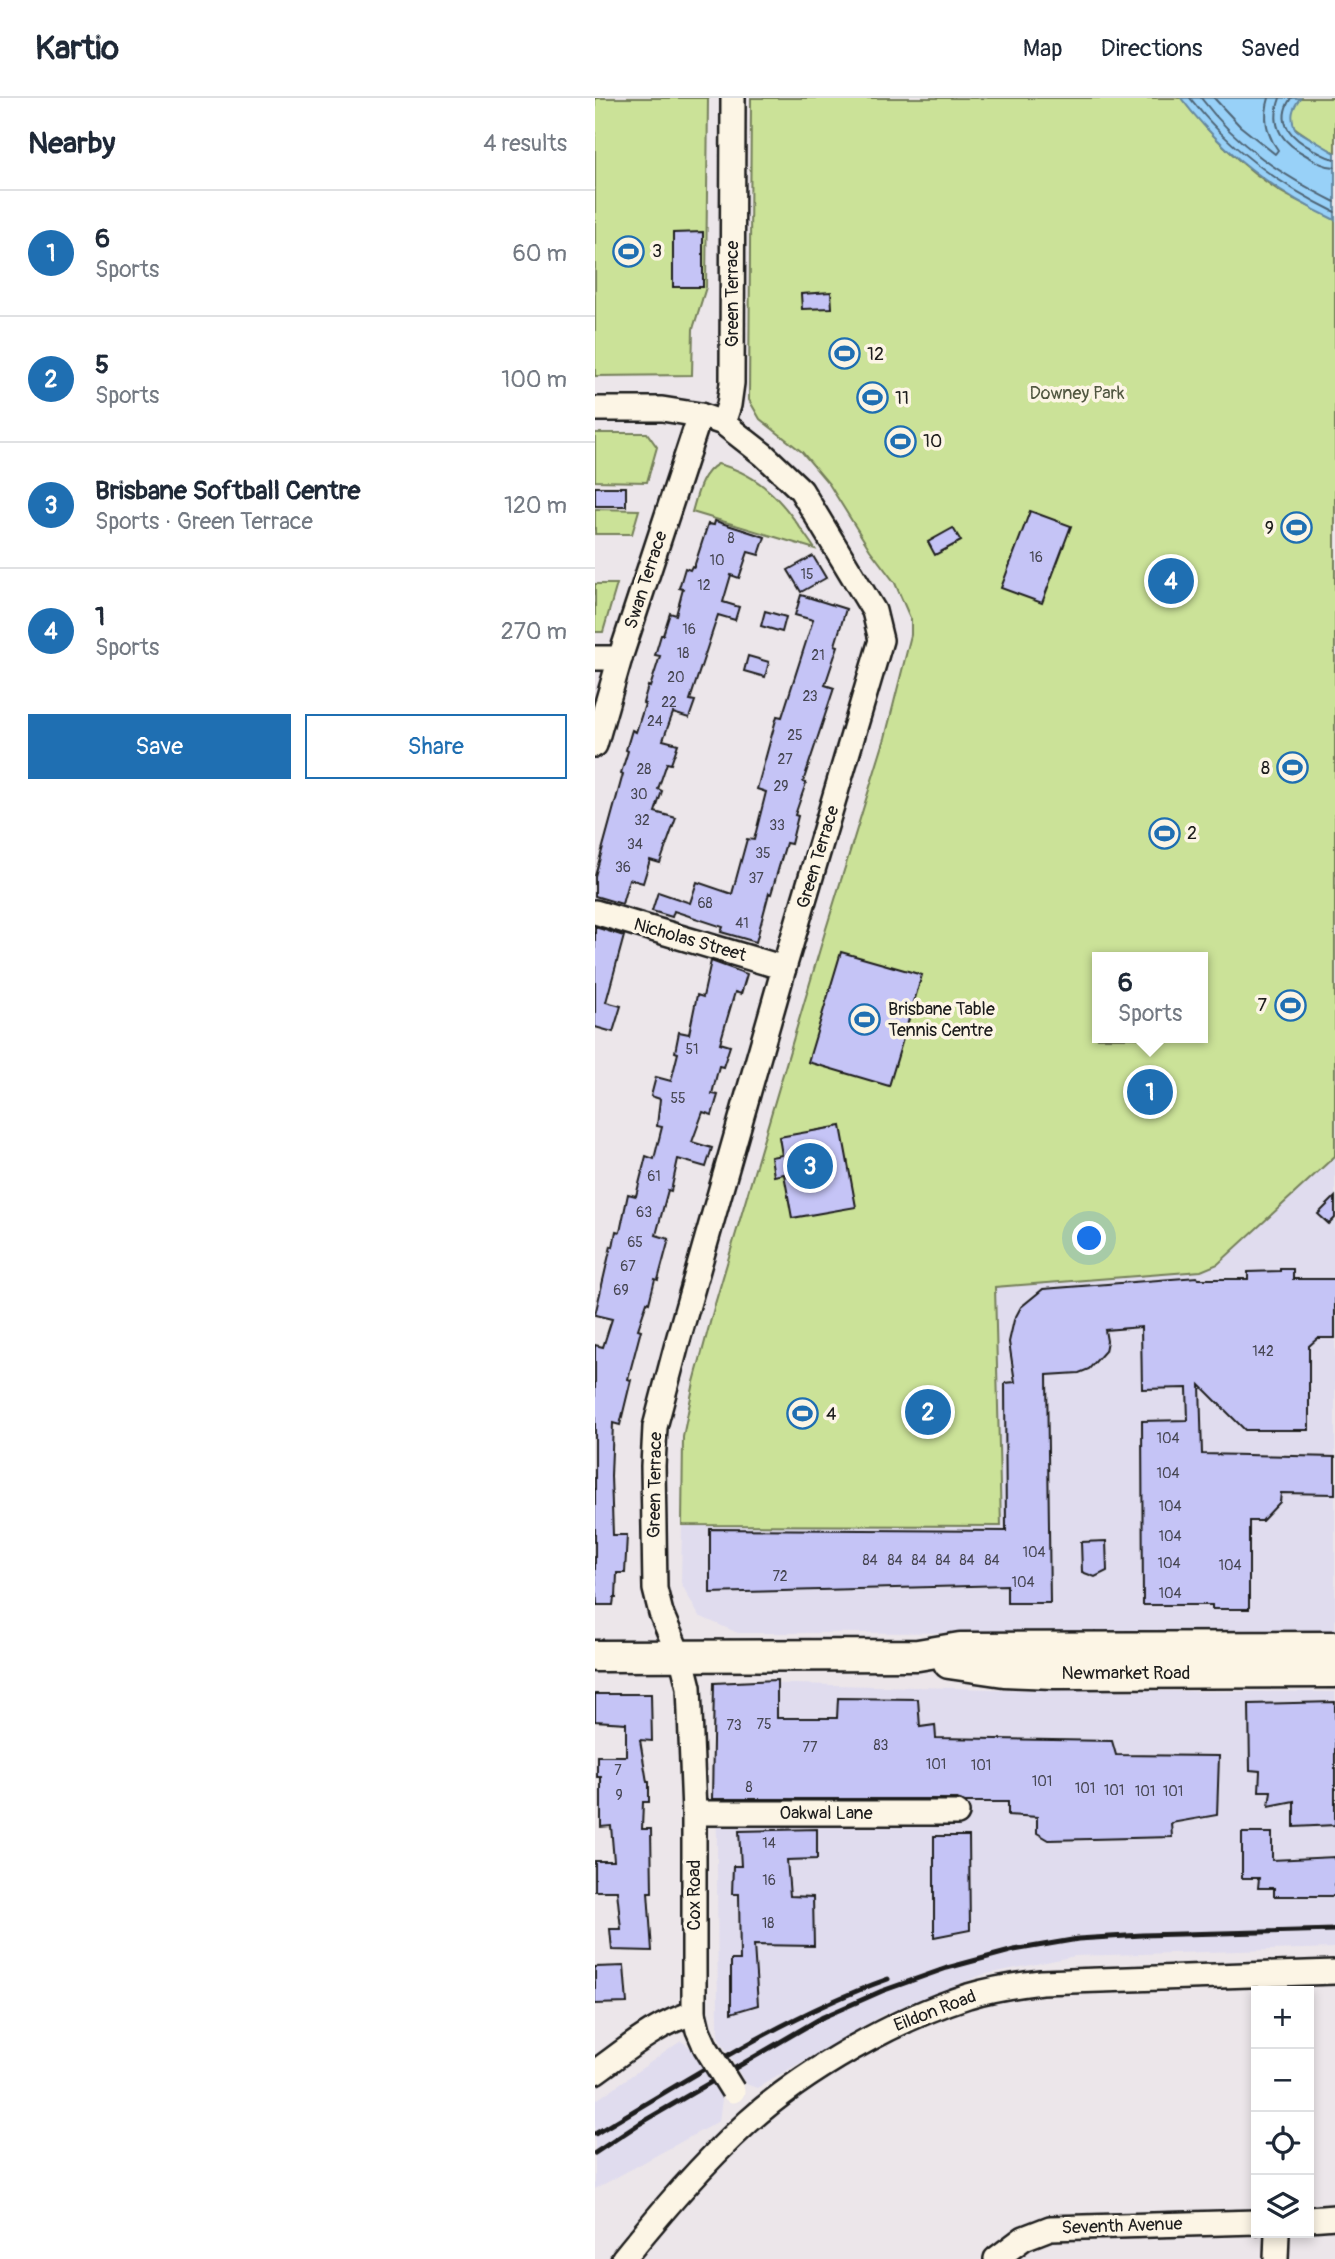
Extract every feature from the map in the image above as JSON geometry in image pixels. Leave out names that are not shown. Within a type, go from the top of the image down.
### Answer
[{"type":"main road","name":"Newmarket Road","points":[[595,1656],[918,1655],[960,1648],[1335,1647]]},
{"type":"main road","name":"Newmarket Road","points":[[918,1655],[959,1666],[1028,1672],[1335,1672]]},
{"type":"street","name":"Green Terrace","points":[[679,1656],[661,1613],[655,1590],[653,1466],[656,1427],[678,1340],[784,968],[881,640],[874,611],[801,490],[764,455],[723,423],[729,405],[731,383],[733,98]]},
{"type":"street","points":[[595,409],[661,409],[700,415],[723,423]]},
{"type":"street","name":"Swan Terrace","points":[[595,745],[620,658],[700,415]]},
{"type":"street","points":[[595,658],[620,658]]},
{"type":"street","name":"Nicholas Street","points":[[595,912],[784,968]]},
{"type":"street","name":"Cox Road","points":[[679,1656],[689,1687],[694,1813],[694,2013],[705,2046],[751,2119]]},
{"type":"street","name":"Oakwal Lane","points":[[694,1813],[957,1813]]},
{"type":"street","name":"Eildon Road","points":[[623,2259],[668,2204],[751,2119],[813,2074],[898,2024],[967,1996],[1002,1987],[1041,1982],[1335,1972]]},
{"type":"street","points":[[595,2072],[661,2026],[694,2013]]},
{"type":"street","points":[[1314,2219],[1335,2217]]},
{"type":"street","name":"Seventh Avenue","points":[[996,2259],[1024,2238],[1050,2228],[1251,2222]]},
{"type":"street","points":[[1276,2259],[1277,2238]]},
{"type":"shaded area","points":[[1335,1156],[1335,1630],[738,1633],[699,1616],[681,1583],[682,1525],[1001,1526],[994,1287],[1201,1271],[1218,1264]]},
{"type":"shaded area","points":[[716,1682],[1034,1690],[1335,1692],[1335,1948],[1075,1956],[982,1975],[884,2014],[757,2088],[746,2084],[718,2036]]},
{"type":"shaded area","points":[[681,2041],[694,2050],[722,2099],[719,2121],[595,2189],[595,2101]]},
{"type":"green space","points":[[595,98],[708,98],[706,287],[693,329],[692,375],[595,376]]},
{"type":"green space","name":"Downey Park","points":[[751,98],[1181,98],[1215,137],[1253,172],[1281,192],[1335,220],[1335,1156],[1218,1264],[1201,1271],[995,1287],[1001,1526],[682,1525],[683,1437],[694,1382],[825,932],[885,738],[911,635],[911,620],[895,583],[870,550],[829,484],[802,452],[760,419],[749,400]]},
{"type":"green space","points":[[1260,98],[1335,98],[1335,153],[1295,128]]},
{"type":"green space","points":[[595,433],[647,433],[657,447],[647,482],[595,481]]},
{"type":"green space","points":[[718,464],[750,477],[775,496],[815,549],[692,512],[707,473]]},
{"type":"green space","points":[[595,509],[639,510],[632,534],[595,534]]},
{"type":"green space","points":[[595,584],[617,584],[603,632],[595,632]]},
{"type":"water","points":[[1181,98],[1300,98],[1293,113],[1295,129],[1335,153],[1335,220],[1270,183],[1231,153]]},
{"type":"building","points":[[703,232],[703,287],[673,287],[673,233]]},
{"type":"building","points":[[831,292],[832,308],[802,309],[801,294]]},
{"type":"building","points":[[595,487],[626,487],[626,506],[595,506]]},
{"type":"building","points":[[1030,511],[1071,526],[1042,603],[1001,588]]},
{"type":"building","points":[[715,521],[765,537],[759,555],[748,552],[739,578],[731,575],[723,602],[739,607],[735,620],[718,615],[690,700],[695,701],[689,718],[673,713],[663,740],[678,744],[671,764],[667,763],[658,789],[662,791],[655,812],[676,818],[660,863],[650,860],[643,883],[629,879],[622,904],[595,896],[595,876],[623,774],[621,773],[628,751],[626,750],[632,730],[636,732],[648,686],[650,687],[660,656],[655,655],[661,635],[670,613],[676,615],[683,589],[679,588],[685,568],[690,570],[694,567],[708,524],[714,525]]},
{"type":"building","points":[[953,528],[961,541],[935,555],[928,542]]},
{"type":"building","points":[[813,556],[826,578],[801,592],[788,570]]},
{"type":"building","points":[[801,595],[846,609],[835,645],[838,646],[825,685],[834,688],[803,782],[806,783],[795,815],[798,816],[791,844],[786,843],[756,942],[721,932],[723,927],[674,911],[672,917],[652,911],[658,892],[690,903],[697,882],[732,894],[747,839],[754,840],[766,792],[757,789],[777,716],[782,717],[813,620],[795,615]]},
{"type":"building","points":[[765,611],[786,617],[782,632],[761,626]]},
{"type":"building","points":[[748,656],[769,662],[765,677],[744,671]]},
{"type":"building","points":[[595,927],[624,936],[606,1002],[621,1006],[613,1032],[595,1027]]},
{"type":"building","name":"Brisbane Table Tennis Centre","points":[[841,952],[922,975],[889,1086],[808,1062]]},
{"type":"building","points":[[711,961],[747,974],[741,994],[735,992],[720,1043],[730,1046],[723,1067],[719,1066],[712,1094],[718,1095],[712,1115],[703,1112],[692,1142],[712,1148],[706,1167],[678,1159],[671,1191],[668,1190],[656,1235],[669,1239],[658,1280],[655,1279],[638,1329],[641,1330],[628,1379],[631,1380],[620,1425],[613,1423],[613,1535],[627,1535],[625,1573],[617,1573],[616,1598],[613,1605],[597,1605],[595,1345],[603,1347],[612,1319],[595,1315],[611,1246],[613,1247],[616,1231],[620,1232],[628,1194],[636,1196],[646,1156],[654,1159],[662,1127],[657,1126],[660,1099],[651,1096],[656,1077],[671,1081],[678,1053],[675,1052],[679,1032],[689,1034],[697,995],[703,997]]},
{"type":"building","points":[[841,1126],[856,1207],[792,1218],[784,1174],[774,1176],[771,1157],[782,1155],[779,1137]]},
{"type":"building","points":[[1335,1197],[1335,1218],[1329,1224],[1318,1214]]},
{"type":"building","points":[[1293,1269],[1293,1279],[1335,1279],[1335,1338],[1318,1338],[1309,1346],[1309,1430],[1245,1430],[1200,1385],[1202,1454],[1335,1457],[1335,1494],[1281,1493],[1280,1502],[1262,1521],[1249,1521],[1249,1609],[1212,1609],[1212,1605],[1143,1605],[1142,1421],[1188,1420],[1187,1388],[1142,1389],[1141,1327],[1105,1330],[1105,1351],[1089,1369],[1079,1373],[1047,1375],[1050,1603],[1007,1603],[1007,1585],[710,1593],[710,1529],[1006,1531],[1005,1383],[1015,1382],[1009,1342],[1014,1320],[1021,1307],[1043,1289],[1197,1277],[1248,1279],[1248,1272]]},
{"type":"building","points":[[1106,1541],[1107,1571],[1095,1577],[1082,1572],[1081,1542]]},
{"type":"building","points":[[777,1680],[777,1718],[837,1718],[838,1698],[918,1699],[920,1727],[935,1725],[936,1738],[1112,1741],[1116,1755],[1219,1756],[1217,1815],[1171,1823],[1172,1837],[1049,1840],[1037,1833],[1037,1817],[1008,1815],[1008,1802],[965,1802],[957,1799],[712,1799],[714,1683]]},
{"type":"building","points":[[595,1694],[651,1694],[652,1741],[640,1740],[649,1782],[649,1802],[643,1802],[642,1829],[651,1829],[652,1892],[648,1892],[652,1951],[612,1950],[610,1929],[621,1929],[617,1891],[595,1891],[595,1861],[614,1861],[611,1826],[601,1827],[601,1777],[597,1777],[597,1756],[626,1756],[626,1723],[595,1721]]},
{"type":"building","points":[[1335,1702],[1335,1825],[1294,1827],[1294,1801],[1269,1806],[1271,1791],[1259,1791],[1260,1771],[1250,1770],[1249,1704]]},
{"type":"building","points":[[817,1829],[817,1859],[787,1860],[790,1896],[813,1897],[814,1946],[754,1945],[758,2005],[731,2013],[731,1960],[740,1960],[739,1894],[732,1894],[733,1866],[741,1866],[739,1831]]},
{"type":"building","points":[[1242,1833],[1272,1833],[1272,1860],[1335,1857],[1335,1896],[1274,1896],[1274,1888],[1258,1888],[1259,1878],[1242,1878]]},
{"type":"building","points":[[934,1836],[969,1836],[970,1930],[934,1937]]},
{"type":"building","points":[[624,1966],[627,2003],[595,2004],[595,1967]]},
{"type":"railway","points":[[595,2153],[639,2124],[823,2017],[882,1991],[947,1968],[1014,1950],[1078,1939],[1335,1930]]},
{"type":"railway","points":[[595,2134],[775,2030],[849,1994],[888,1979]]},
{"type":"place","name":"3","points":[[629,251]]},
{"type":"place","name":"12","points":[[844,354]]},
{"type":"place","name":"11","points":[[872,398]]},
{"type":"place","name":"10","points":[[900,441]]},
{"type":"place","name":"9","points":[[1297,528]]},
{"type":"place","name":"1","points":[[1171,581]]},
{"type":"place","name":"8","points":[[1293,768]]},
{"type":"place","name":"2","points":[[1164,833]]},
{"type":"place","name":"7","points":[[1290,1005]]},
{"type":"place","name":"Brisbane Table Tennis Centre","points":[[865,1019]]},
{"type":"place","name":"6","points":[[1150,1092]]},
{"type":"place","name":"Brisbane Softball Centre","points":[[810,1166]]},
{"type":"place","name":"5","points":[[928,1412]]},
{"type":"place","name":"4","points":[[803,1414]]}]
